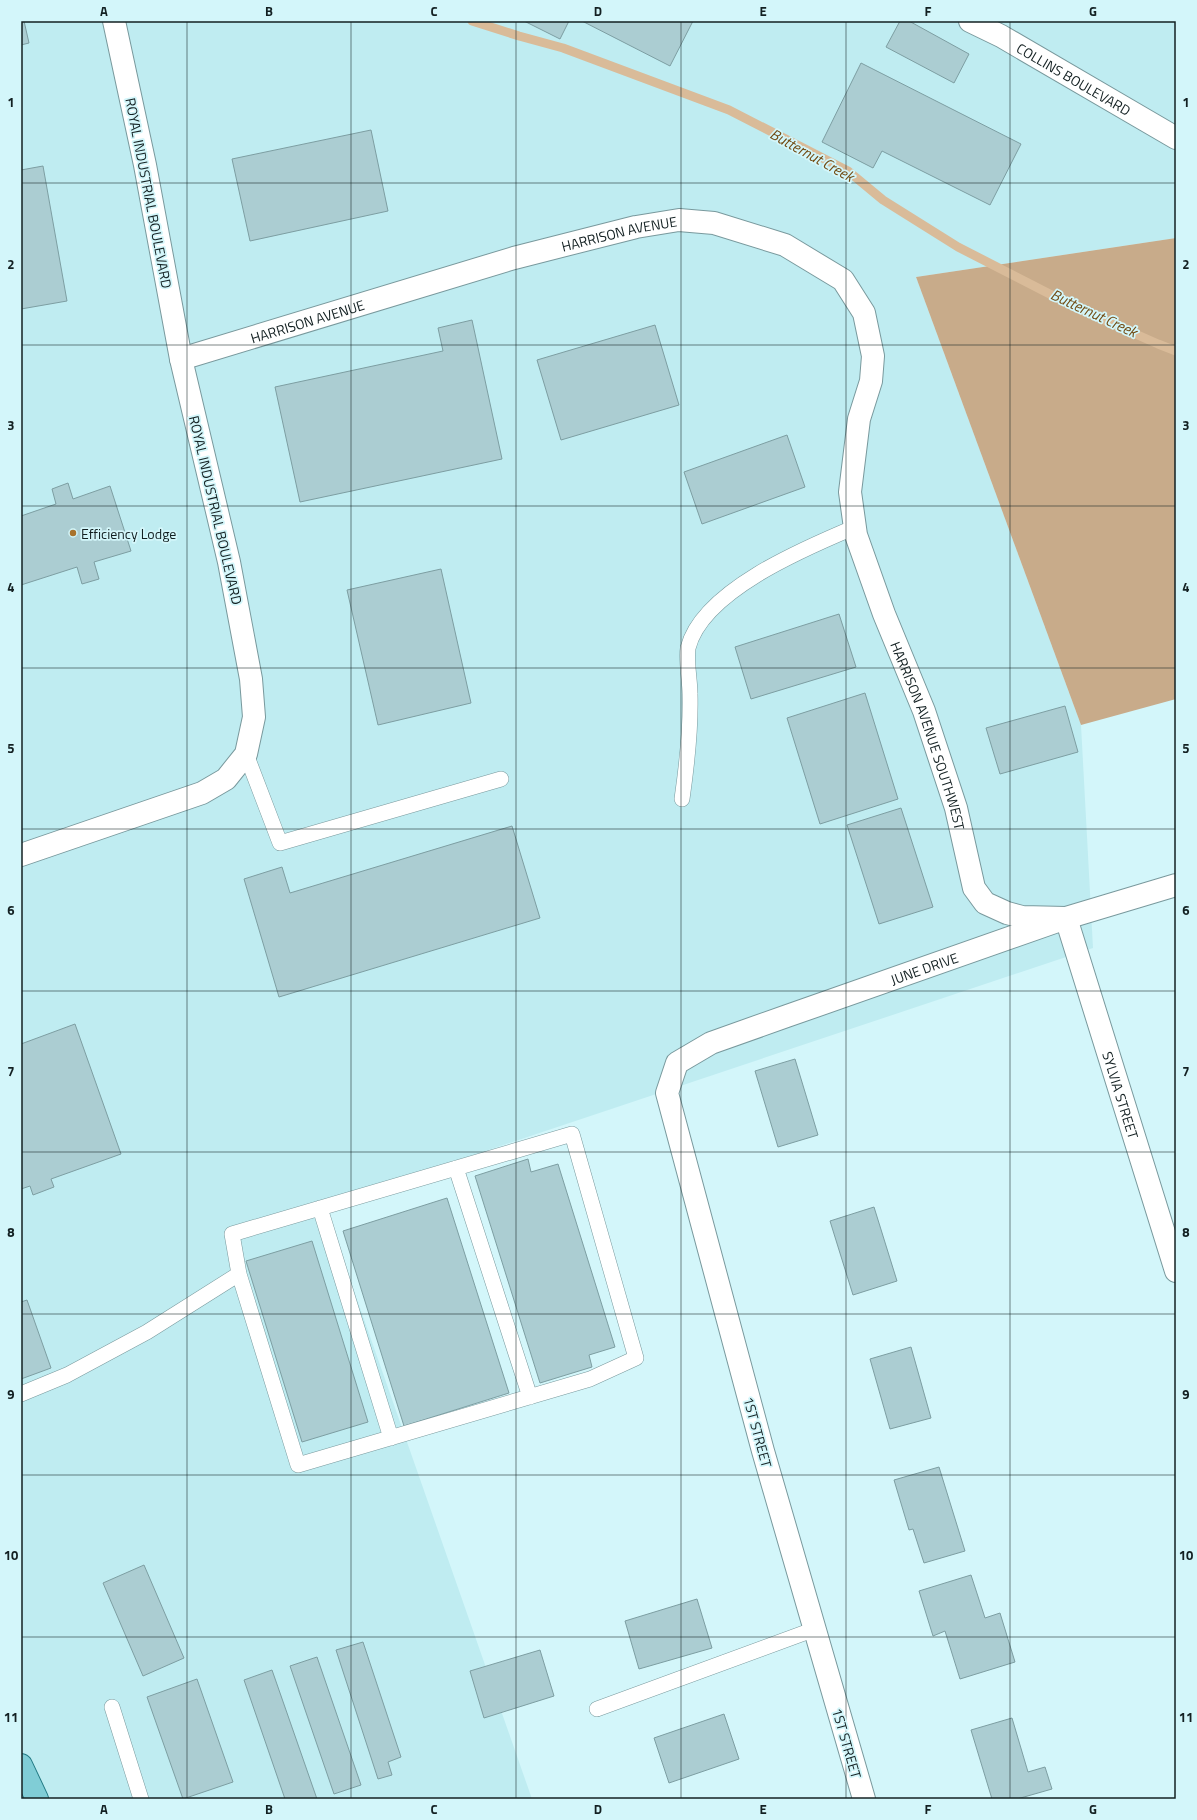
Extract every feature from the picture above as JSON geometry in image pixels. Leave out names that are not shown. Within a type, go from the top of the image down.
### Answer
[{"type":"main road","points":[[21,1765],[37,1799]]},
{"type":"street","name":"ROYAL INDUSTRIAL BOULEVARD","points":[[21,855],[202,793],[226,779],[246,754],[254,717],[251,679],[229,562],[181,359],[144,166],[114,21]]},
{"type":"street","name":"COLLINS BOULEVARD","points":[[970,21],[1002,36],[1176,138]]},
{"type":"street","name":"HARRISON AVENUE","points":[[181,359],[514,258],[636,227],[679,220],[714,223],[785,245],[843,280],[864,313],[873,356],[871,381],[859,419],[850,488]]},
{"type":"street","name":"HARRISON AVENUE SOUTHWEST","points":[[850,488],[856,536],[884,614],[927,718],[956,808],[974,888],[985,903],[1008,913],[1022,917],[1066,918]]},
{"type":"street","name":"JUNE DRIVE","points":[[677,1063],[711,1043],[1066,918],[1176,885]]},
{"type":"street","name":"SYLVIA STREET","points":[[1066,918],[1176,1271]]},
{"type":"street","name":"1ST STREET","points":[[677,1063],[668,1094],[761,1443],[864,1799]]},
{"type":"lane","points":[[682,799],[689,743],[690,694],[688,649],[696,628],[706,614],[752,577],[805,548],[855,527]]},
{"type":"lane","points":[[246,754],[280,843],[501,779]]},
{"type":"lane","points":[[572,1134],[636,1358],[590,1380],[298,1465],[239,1274],[232,1234],[456,1168],[572,1134]]},
{"type":"lane","points":[[456,1168],[530,1397]]},
{"type":"lane","points":[[320,1208],[392,1438]]},
{"type":"lane","points":[[21,1394],[67,1375],[147,1332],[239,1274]]},
{"type":"lane","points":[[597,1709],[815,1629]]},
{"type":"lane","points":[[112,1707],[141,1799]]},
{"type":"shaded area","points":[[21,21],[1176,21],[1176,238],[916,277],[1081,725],[1093,948],[324,1205],[532,1799],[21,1799]]},
{"type":"shaded area","points":[[1176,238],[1176,699],[1081,725],[916,277]]},
{"type":"building","points":[[21,21],[24,21],[29,43],[21,45]]},
{"type":"building","points":[[524,21],[569,21],[560,39]]},
{"type":"building","points":[[582,21],[693,21],[670,66]]},
{"type":"building","points":[[900,21],[909,21],[969,54],[954,83],[886,47]]},
{"type":"building","points":[[861,63],[1021,144],[990,205],[882,151],[873,168],[822,142]]},
{"type":"building","points":[[371,130],[388,211],[250,241],[232,159]]},
{"type":"building","points":[[43,166],[67,301],[21,309],[21,170]]},
{"type":"building","points":[[472,320],[502,459],[300,502],[275,387],[443,351],[438,328]]},
{"type":"building","points":[[655,325],[679,405],[561,440],[537,360]]},
{"type":"building","points":[[787,435],[805,487],[702,524],[684,472]]},
{"type":"building","name":"Efficiency Lodge","points":[[68,483],[73,499],[110,486],[131,551],[94,562],[99,579],[82,584],[77,567],[21,585],[21,516],[56,504],[52,489]]},
{"type":"building","points":[[441,569],[471,703],[378,725],[347,590]]},
{"type":"building","points":[[839,614],[856,667],[751,699],[735,647]]},
{"type":"building","points":[[865,693],[898,799],[820,824],[787,718]]},
{"type":"building","points":[[1065,706],[1078,752],[1000,774],[986,728]]},
{"type":"building","points":[[901,808],[933,907],[879,924],[847,825]]},
{"type":"building","points":[[512,826],[540,918],[279,997],[244,879],[282,867],[290,893]]},
{"type":"building","points":[[75,1024],[121,1154],[51,1179],[54,1187],[33,1195],[30,1186],[21,1189],[21,1044]]},
{"type":"building","points":[[795,1059],[818,1135],[778,1147],[755,1071]]},
{"type":"building","points":[[528,1159],[531,1172],[558,1164],[615,1347],[589,1355],[592,1367],[540,1383],[475,1176]]},
{"type":"building","points":[[447,1198],[509,1393],[404,1426],[343,1231]]},
{"type":"building","points":[[874,1207],[897,1281],[853,1295],[830,1221]]},
{"type":"building","points":[[312,1241],[368,1422],[302,1442],[246,1261]]},
{"type":"building","points":[[27,1300],[51,1368],[21,1379],[21,1302]]},
{"type":"building","points":[[911,1347],[931,1418],[890,1429],[870,1359]]},
{"type":"building","points":[[939,1467],[965,1551],[924,1563],[913,1529],[909,1530],[894,1480]]},
{"type":"building","points":[[144,1565],[184,1658],[143,1676],[103,1583]]},
{"type":"building","points":[[971,1575],[985,1618],[1000,1613],[1015,1662],[960,1679],[945,1631],[933,1636],[919,1591]]},
{"type":"building","points":[[697,1599],[712,1648],[639,1669],[625,1621]]},
{"type":"building","points":[[363,1642],[401,1757],[388,1762],[392,1775],[378,1779],[336,1650]]},
{"type":"building","points":[[540,1650],[554,1696],[484,1718],[470,1671]]},
{"type":"building","points":[[317,1657],[361,1785],[334,1794],[290,1666]]},
{"type":"building","points":[[272,1670],[317,1799],[285,1799],[244,1680]]},
{"type":"building","points":[[197,1679],[233,1782],[183,1799],[147,1697]]},
{"type":"building","points":[[724,1714],[739,1759],[669,1783],[654,1738]]},
{"type":"building","points":[[1012,1718],[1028,1772],[1045,1767],[1052,1789],[1017,1799],[992,1799],[971,1730]]},
{"type":"waterway","name":"Butternut Creek","points":[[472,21],[563,48],[729,110],[848,171],[883,200],[958,247],[1077,308],[1176,351]]},
{"type":"place","name":"Efficiency Lodge","points":[[73,533]]}]
